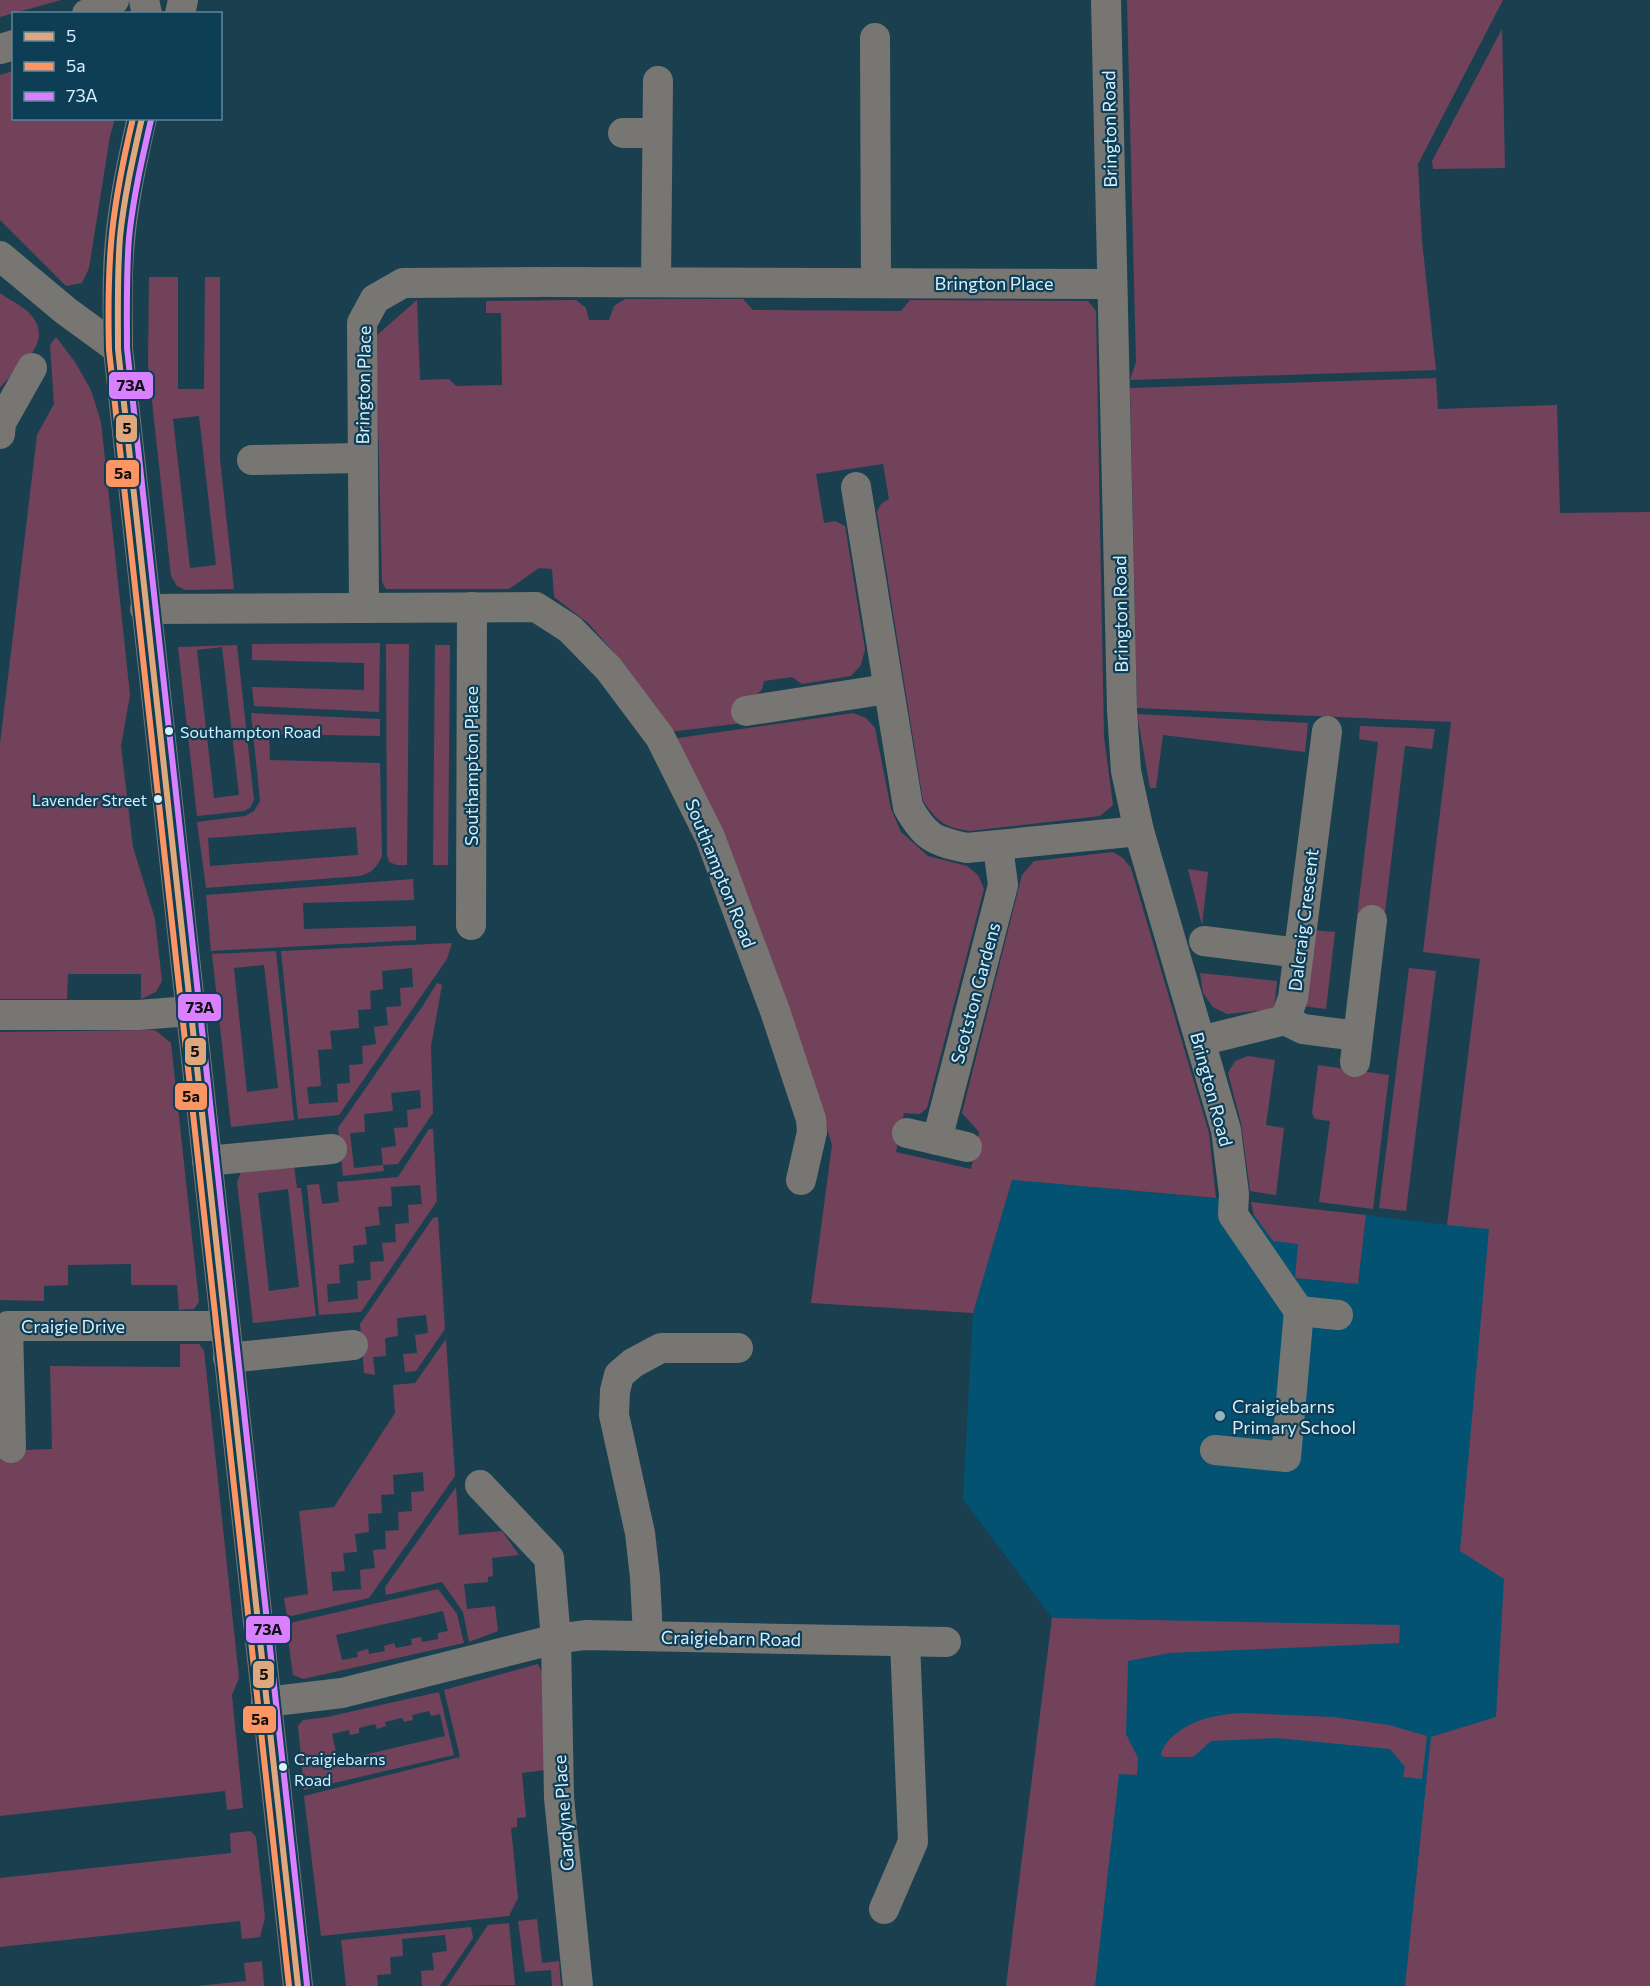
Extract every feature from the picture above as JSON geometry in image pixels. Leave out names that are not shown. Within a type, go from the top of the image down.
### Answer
[{"type":"street","points":[[91,12],[114,0]]},
{"type":"street","name":"Brington Road","points":[[1106,0],[1122,710],[1126,771],[1139,831],[1226,1130],[1233,1215],[1299,1311]]},
{"type":"street","points":[[876,38],[888,95],[876,283]]},
{"type":"street","points":[[657,282],[658,81]]},
{"type":"street","points":[[142,120],[128,178],[121,242],[118,274],[118,349],[298,1986]]},
{"type":"street","points":[[623,133],[657,133]]},
{"type":"street","points":[[0,256],[66,311],[118,349]]},
{"type":"street","name":"Brington Place","points":[[364,608],[362,323],[375,299],[403,283],[1112,284]]},
{"type":"street","points":[[0,434],[1,423],[32,368]]},
{"type":"street","points":[[252,460],[362,458]]},
{"type":"street","points":[[856,487],[908,807],[920,828],[940,842],[967,848],[1139,831]]},
{"type":"street","name":"Southampton Place","points":[[471,925],[472,607]]},
{"type":"street","name":"Southampton Road","points":[[145,609],[536,607],[570,629],[609,669],[660,737],[710,837],[775,1011],[811,1119],[812,1132],[801,1180]]},
{"type":"street","points":[[746,711],[777,693],[888,689]]},
{"type":"street","name":"Dalcraig Crescent","points":[[1285,1020],[1293,998],[1327,731]]},
{"type":"street","name":"Scotston Gardens","points":[[937,1140],[1003,885],[999,846]]},
{"type":"street","points":[[1200,1041],[1285,1020],[1302,1029],[1357,1049],[1372,920]]},
{"type":"street","points":[[1204,941],[1299,952]]},
{"type":"street","points":[[0,1015],[139,1015],[190,1011]]},
{"type":"street","points":[[907,1133],[967,1147]]},
{"type":"street","points":[[207,1161],[332,1149]]},
{"type":"street","points":[[1215,1450],[1286,1457],[1299,1311],[1338,1315]]},
{"type":"street","name":"Craigie Drive","points":[[11,1449],[8,1326],[225,1326]]},
{"type":"street","points":[[228,1358],[353,1345]]},
{"type":"street","points":[[648,1636],[645,1577],[639,1533],[614,1415],[615,1391],[619,1375],[633,1363],[661,1348],[738,1348]]},
{"type":"street","points":[[480,1485],[549,1558],[556,1639]]},
{"type":"street","name":"Craigiebarn Road","points":[[266,1702],[342,1693],[556,1639],[585,1635],[946,1642]]},
{"type":"street","name":"Gardyne Place","points":[[556,1639],[559,1798],[578,1986]]},
{"type":"street","points":[[884,1909],[913,1842],[905,1641]]},
{"type":"shaded area","points":[[0,0],[61,0],[12,12],[0,17]]},
{"type":"shaded area","points":[[1127,0],[1503,0],[1418,164],[1422,241],[1436,370],[1130,380],[1136,362]]},
{"type":"shaded area","points":[[1502,29],[1505,168],[1433,169],[1432,161]]},
{"type":"shaded area","points":[[12,71],[12,120],[115,120],[110,136],[89,268],[82,283],[66,286],[0,220],[0,75]]},
{"type":"shaded area","points":[[149,277],[178,277],[178,389],[204,389],[205,277],[220,277],[220,459],[234,589],[186,590],[177,586],[171,576],[148,364]],"holes":[[[199,416],[216,565],[190,568],[173,419]]]},
{"type":"shaded area","points":[[0,293],[31,315],[38,326],[39,336],[31,354],[0,388]]},
{"type":"shaded area","points":[[625,299],[743,299],[753,310],[901,311],[910,300],[1088,301],[1096,311],[1104,737],[1113,805],[1100,816],[970,831],[943,823],[923,801],[877,512],[881,504],[889,499],[883,464],[816,474],[824,523],[835,521],[845,526],[865,649],[861,665],[851,676],[802,684],[792,677],[764,681],[762,690],[753,697],[743,723],[669,732],[624,664],[588,623],[554,597],[552,569],[539,568],[509,589],[386,589],[382,582],[376,336],[417,300],[420,380],[449,379],[456,386],[502,385],[501,313],[486,313],[486,301],[576,300],[586,308],[589,320],[609,320],[614,306]]},
{"type":"shaded area","points":[[56,337],[75,362],[91,390],[101,422],[130,695],[121,746],[133,847],[155,919],[162,981],[156,992],[141,999],[141,974],[68,974],[67,999],[0,999],[0,744],[37,435],[54,404],[50,345]]},
{"type":"shaded area","points":[[1436,378],[1438,409],[1557,405],[1560,513],[1650,512],[1650,1986],[1405,1986],[1431,1737],[1496,1717],[1504,1579],[1460,1551],[1489,1229],[1447,1225],[1480,959],[1423,952],[1451,722],[1137,708],[1130,388]]},
{"type":"shaded area","points":[[380,643],[379,712],[254,706],[252,687],[364,690],[364,663],[252,660],[252,644]]},
{"type":"shaded area","points":[[386,644],[409,644],[407,865],[389,862],[387,855]]},
{"type":"shaded area","points":[[237,645],[254,800],[250,808],[244,811],[197,816],[178,647]],"holes":[[[222,647],[239,795],[214,798],[197,650]]]},
{"type":"shaded area","points":[[435,645],[450,645],[448,865],[433,865]]},
{"type":"shaded area","points":[[251,713],[380,719],[380,736],[269,734],[270,760],[380,763],[382,856],[371,872],[360,876],[206,888],[197,822],[245,816],[254,811],[260,801]],"holes":[[[356,827],[358,855],[210,866],[208,838]]]},
{"type":"shaded area","points":[[853,713],[866,718],[875,728],[891,809],[901,832],[928,856],[967,866],[978,875],[984,889],[927,1108],[920,1114],[904,1113],[896,1152],[971,1169],[979,1132],[962,1113],[1022,875],[1034,861],[1113,852],[1123,858],[1131,868],[1209,1133],[1216,1198],[1012,1180],[973,1313],[811,1303],[832,1145],[797,1032],[671,739]]},
{"type":"shaded area","points":[[1137,714],[1308,723],[1305,752],[1163,735],[1156,788],[1150,788]]},
{"type":"shaded area","points":[[1360,726],[1435,729],[1432,749],[1405,746],[1384,920],[1357,916],[1378,742],[1359,739]]},
{"type":"shaded area","points":[[1188,869],[1208,872],[1202,925]]},
{"type":"shaded area","points":[[413,879],[414,900],[303,903],[304,929],[416,926],[416,940],[211,951],[206,895]]},
{"type":"shaded area","points":[[1312,930],[1335,932],[1326,1009],[1303,1006]]},
{"type":"shaded area","points":[[452,943],[447,959],[339,1115],[298,1119],[281,951]],"holes":[[[412,968],[413,987],[400,988],[401,1006],[386,1007],[388,1025],[374,1027],[376,1044],[362,1046],[363,1064],[349,1065],[350,1083],[337,1084],[338,1102],[309,1104],[307,1087],[321,1086],[318,1050],[332,1049],[330,1031],[359,1028],[358,1010],[371,1009],[370,991],[383,989],[382,971]]]},
{"type":"shaded area","points":[[276,951],[294,1120],[231,1127],[212,954]],"holes":[[[264,965],[278,1088],[247,1092],[234,968]]]},
{"type":"shaded area","points":[[1409,968],[1436,971],[1406,1211],[1379,1208]]},
{"type":"shaded area","points":[[1200,973],[1277,981],[1274,1009],[1227,1014],[1213,1007],[1203,993]]},
{"type":"shaded area","points":[[437,983],[442,985],[431,1046],[433,1113],[398,1164],[383,1165],[384,1171],[343,1176],[338,1128]],"holes":[[[420,1090],[421,1108],[407,1110],[408,1127],[394,1128],[396,1146],[381,1148],[383,1165],[354,1168],[350,1133],[365,1132],[364,1114],[393,1111],[391,1093]]]},
{"type":"shaded area","points":[[155,1030],[171,1043],[199,1302],[194,1309],[179,1310],[177,1285],[131,1285],[131,1264],[68,1265],[68,1285],[44,1286],[44,1301],[0,1300],[0,1032]]},
{"type":"shaded area","points":[[1248,1056],[1275,1060],[1266,1125],[1284,1128],[1276,1195],[1250,1191],[1241,1123],[1228,1073],[1235,1061]]},
{"type":"shaded area","points":[[1318,1065],[1389,1075],[1373,1209],[1319,1202],[1330,1121],[1315,1119],[1312,1113]]},
{"type":"shaded area","points":[[429,1129],[433,1129],[437,1201],[361,1312],[319,1315],[307,1185],[319,1184],[322,1204],[339,1202],[337,1182],[398,1177]],"holes":[[[420,1185],[422,1204],[408,1205],[409,1223],[395,1224],[396,1242],[382,1243],[384,1261],[370,1262],[371,1280],[357,1281],[358,1299],[328,1302],[327,1284],[340,1283],[339,1265],[354,1263],[353,1246],[367,1244],[365,1227],[380,1225],[378,1207],[392,1206],[391,1187]]]},
{"type":"shaded area","points":[[294,1166],[297,1188],[301,1188],[316,1316],[253,1323],[237,1182],[241,1172]],"holes":[[[288,1189],[299,1287],[269,1291],[258,1193]]]},
{"type":"shaded area","points":[[1012,1180],[1221,1199],[1233,1215],[1254,1215],[1273,1241],[1298,1243],[1295,1278],[1358,1284],[1366,1215],[1447,1225],[1650,1242],[1650,1986],[1006,1986],[1052,1618],[963,1499],[973,1313]]},
{"type":"shaded area","points":[[1251,1202],[1366,1215],[1358,1284],[1295,1278],[1298,1244],[1273,1241],[1254,1215]]},
{"type":"shaded area","points":[[438,1217],[445,1329],[416,1371],[405,1372],[403,1354],[417,1353],[415,1335],[428,1333],[426,1315],[397,1318],[398,1336],[385,1338],[386,1356],[373,1357],[375,1375],[364,1373],[360,1324],[433,1218]]},
{"type":"shaded area","points":[[446,1339],[455,1476],[369,1598],[287,1617],[284,1598],[308,1594],[299,1511],[334,1507],[395,1413],[393,1385],[415,1383]],"holes":[[[423,1472],[424,1491],[411,1492],[412,1511],[398,1512],[399,1530],[385,1531],[386,1549],[373,1550],[375,1568],[360,1570],[361,1589],[333,1591],[331,1572],[345,1571],[343,1553],[357,1552],[355,1534],[369,1532],[368,1514],[382,1513],[381,1495],[394,1494],[393,1475]]]},
{"type":"shaded area","points":[[180,1344],[199,1344],[204,1350],[239,1678],[232,1695],[243,1808],[227,1810],[225,1791],[0,1816],[0,1451],[52,1449],[50,1366],[180,1367]]},
{"type":"shaded area","points":[[456,1487],[459,1535],[502,1531],[519,1555],[492,1558],[493,1576],[488,1577],[488,1582],[464,1584],[467,1609],[495,1606],[498,1631],[469,1642],[463,1612],[442,1582],[386,1595],[385,1587]]},
{"type":"shaded area","points":[[438,1589],[457,1614],[464,1643],[303,1679],[293,1675],[286,1624]],"holes":[[[443,1611],[448,1631],[438,1633],[438,1639],[422,1642],[421,1637],[411,1639],[412,1645],[396,1648],[394,1643],[384,1646],[385,1651],[369,1654],[368,1649],[357,1652],[358,1657],[342,1660],[336,1635]]]},
{"type":"shaded area","points":[[1052,1618],[1400,1625],[1399,1643],[1170,1653],[1128,1661],[1126,1734],[1138,1758],[1137,1775],[1119,1774],[1095,1986],[1006,1986]]},
{"type":"shaded area","points":[[538,1664],[543,1675],[545,1770],[522,1773],[526,1817],[517,1818],[517,1827],[511,1828],[518,1898],[509,1916],[321,1936],[304,1796],[460,1757],[444,1690]]},
{"type":"shaded area","points":[[439,1692],[454,1755],[304,1790],[298,1726],[303,1720],[327,1717]],"holes":[[[429,1711],[431,1716],[440,1714],[445,1736],[338,1761],[332,1734],[349,1730],[350,1735],[359,1733],[359,1728],[375,1724],[377,1729],[386,1726],[385,1722],[402,1718],[404,1722],[413,1720],[412,1715]]]},
{"type":"shaded area","points":[[1241,1713],[1333,1717],[1389,1725],[1427,1736],[1422,1779],[1403,1777],[1405,1767],[1390,1749],[1277,1738],[1211,1741],[1193,1757],[1164,1757],[1161,1755],[1170,1739],[1192,1723],[1216,1716]]},
{"type":"shaded area","points":[[251,1831],[256,1837],[265,1918],[260,1937],[242,1939],[240,1921],[0,1947],[0,1878],[231,1853],[230,1833]]},
{"type":"shaded area","points":[[537,1919],[542,1963],[559,1961],[561,1986],[552,1986],[551,1970],[525,1972],[518,1921]]},
{"type":"shaded area","points":[[509,1923],[515,1985],[447,1986],[488,1925]]},
{"type":"shaded area","points":[[471,1927],[473,1938],[440,1986],[422,1986],[421,1971],[434,1970],[432,1953],[447,1951],[445,1935],[402,1939],[403,1956],[390,1957],[391,1974],[377,1975],[378,1986],[346,1986],[341,1940]]},
{"type":"shaded area","points":[[262,1961],[264,1986],[196,1986],[246,1981],[244,1963]]},
{"type":"transit line","name":"5a","points":[[133,120],[112,233],[109,350],[289,1986]]},
{"type":"transit line","name":"5","points":[[142,120],[126,192],[120,237],[118,349],[298,1986]]},
{"type":"transit line","name":"73A","points":[[151,120],[135,193],[129,238],[127,348],[307,1985]]},
{"type":"place","name":"Southampton Road","points":[[169,731]]},
{"type":"place","name":"Lavender Street","points":[[158,799]]},
{"type":"place","name":"Craigiebarns Primary School","points":[[1220,1416]]},
{"type":"place","name":"Craigiebarns Road","points":[[283,1767]]}]
